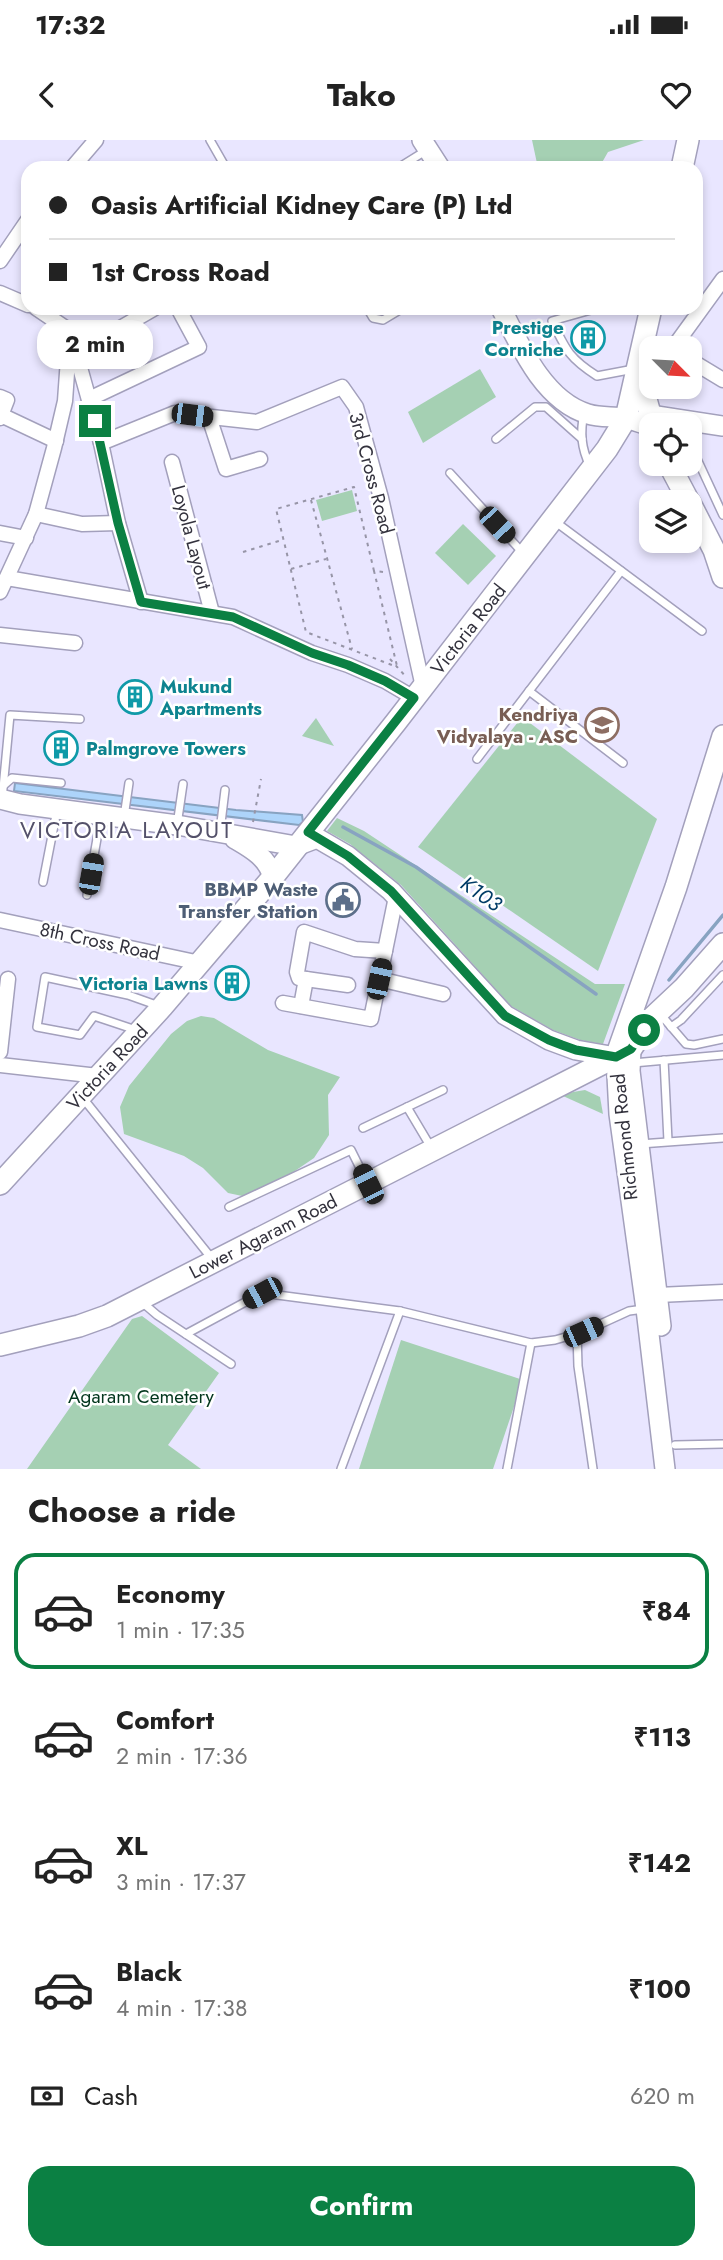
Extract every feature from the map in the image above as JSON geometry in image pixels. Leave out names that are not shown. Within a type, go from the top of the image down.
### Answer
[{"type":"main road","points":[[684,161],[688,140]]},
{"type":"main road","points":[[425,145],[435,161]]},
{"type":"main road","points":[[505,315],[527,359],[558,398],[584,413],[595,416],[639,420]]},
{"type":"main road","points":[[650,336],[651,315]]},
{"type":"main road","points":[[626,418],[638,368]]},
{"type":"main road","points":[[638,368],[649,413]]},
{"type":"main road","name":"Victoria Road","points":[[0,1184],[162,1007],[306,838],[592,469],[626,418]]},
{"type":"main road","points":[[702,425],[723,426]]},
{"type":"main road","points":[[702,438],[723,435]]},
{"type":"main road","points":[[702,527],[723,574]]},
{"type":"main road","name":"Richmond Road","points":[[677,1469],[619,1114],[626,1056],[645,975],[676,887],[723,736]]},
{"type":"main road","points":[[5,799],[57,809],[102,814],[124,812],[222,828],[254,829],[272,843],[306,838],[348,856],[396,897],[505,1016],[567,1047],[626,1056],[664,1020],[684,988],[723,944]]},
{"type":"main road","points":[[222,828],[259,855],[268,865],[272,877]]},
{"type":"main road","points":[[645,975],[647,982],[660,990],[668,992],[684,988]]},
{"type":"main road","name":"Richmond Road","points":[[626,1056],[639,1144],[665,1469]]},
{"type":"main road","name":"Lower Agaram Road","points":[[0,1345],[79,1326],[139,1300],[433,1150],[626,1056]]},
{"type":"street","points":[[78,161],[96,140]]},
{"type":"street","points":[[0,261],[21,230]]},
{"type":"street","points":[[703,307],[723,279]]},
{"type":"street","points":[[0,293],[21,302]]},
{"type":"street","points":[[46,315],[70,331],[101,443],[118,523],[141,602]]},
{"type":"street","points":[[77,353],[143,315]]},
{"type":"street","points":[[89,399],[199,347],[182,315]]},
{"type":"street","points":[[682,336],[697,315]]},
{"type":"street","points":[[0,592],[36,514],[56,441],[65,401],[70,331]]},
{"type":"street","points":[[702,367],[723,380]]},
{"type":"street","name":"3rd Cross Road","points":[[101,443],[175,412],[257,422],[342,387],[356,407],[381,498],[418,693]]},
{"type":"street","points":[[0,397],[7,400],[1,417],[56,441]]},
{"type":"street","points":[[209,417],[226,468],[260,460]]},
{"type":"street","name":"Loyola Layout","points":[[172,462],[212,613]]},
{"type":"street","points":[[36,514],[82,524],[118,523]]},
{"type":"street","points":[[0,533],[26,538]]},
{"type":"street","points":[[7,579],[233,617],[312,653],[418,693]]},
{"type":"street","points":[[0,635],[75,643]]},
{"type":"street","points":[[283,1003],[371,1019],[396,897]]},
{"type":"street","name":"8th Cross Road","points":[[0,920],[200,963]]},
{"type":"street","points":[[348,985],[299,978],[297,972],[304,932],[355,949],[385,951]]},
{"type":"street","points":[[0,1052],[8,979]]},
{"type":"street","points":[[301,1006],[306,979]]},
{"type":"street","points":[[379,979],[443,994]]},
{"type":"street","points":[[0,1065],[98,1076]]},
{"type":"street","points":[[650,1301],[723,1292]]},
{"type":"lane","points":[[210,140],[222,161]]},
{"type":"lane","points":[[406,161],[425,145]]},
{"type":"lane","points":[[371,315],[383,320],[391,315]]},
{"type":"lane","points":[[573,315],[552,321],[566,351],[583,367],[597,376],[638,368]]},
{"type":"lane","points":[[496,439],[540,405],[546,407],[582,439]]},
{"type":"lane","points":[[584,413],[582,439],[584,453],[592,469]]},
{"type":"lane","points":[[702,467],[723,515]]},
{"type":"lane","points":[[450,473],[525,555]]},
{"type":"lane","points":[[552,520],[702,631]]},
{"type":"lane","points":[[477,760],[621,571]]},
{"type":"lane","points":[[529,691],[623,763]]},
{"type":"lane","points":[[5,799],[10,715],[80,719]]},
{"type":"lane","points":[[5,799],[12,778],[61,783]]},
{"type":"lane","points":[[124,812],[129,783]]},
{"type":"lane","points":[[178,819],[183,784]]},
{"type":"lane","points":[[222,828],[225,790]]},
{"type":"lane","points":[[43,882],[57,809]]},
{"type":"lane","points":[[87,895],[102,814]]},
{"type":"lane","points":[[664,1020],[681,1020],[723,975]]},
{"type":"lane","points":[[140,1031],[94,1016],[80,1035],[37,1027],[46,977],[128,995],[162,1007]]},
{"type":"lane","points":[[664,1020],[686,1044],[723,1039]]},
{"type":"lane","points":[[626,1056],[664,1060],[723,1055]]},
{"type":"lane","points":[[664,1060],[668,1141]]},
{"type":"lane","points":[[363,1128],[443,1090]]},
{"type":"lane","points":[[81,1095],[214,1261]]},
{"type":"lane","points":[[407,1107],[433,1150]]},
{"type":"lane","points":[[639,1144],[723,1138]]},
{"type":"lane","points":[[229,1207],[351,1150],[368,1184]]},
{"type":"lane","points":[[186,1334],[262,1293],[400,1311],[531,1343],[577,1333],[650,1301]]},
{"type":"lane","points":[[139,1300],[231,1364]]},
{"type":"lane","points":[[341,1469],[400,1311]]},
{"type":"lane","points":[[577,1333],[578,1366],[593,1469]]},
{"type":"lane","points":[[507,1469],[531,1343]]},
{"type":"lane","points":[[675,1445],[723,1444]]},
{"type":"path","points":[[354,487],[397,667],[306,632],[276,509],[354,487]]},
{"type":"path","points":[[311,499],[352,649]]},
{"type":"path","points":[[243,552],[283,539]]},
{"type":"path","points":[[290,569],[327,559]]},
{"type":"path","points":[[374,571],[397,573]]},
{"type":"path","points":[[390,659],[418,693]]},
{"type":"path","points":[[254,829],[261,779]]},
{"type":"green space","points":[[532,140],[644,140],[608,152],[603,161],[536,161]]},
{"type":"green space","points":[[480,369],[496,397],[423,443],[408,412]]},
{"type":"green space","points":[[352,490],[357,511],[322,521],[316,500]]},
{"type":"green space","points":[[463,524],[496,556],[468,585],[435,553]]},
{"type":"green space","points":[[522,717],[657,819],[598,971],[418,847]]},
{"type":"green space","points":[[316,718],[334,746],[302,736]]},
{"type":"green space","points":[[337,818],[364,831],[595,984],[625,984],[603,1044],[580,1040],[553,1030],[511,1006],[401,885],[350,844],[327,831]]},
{"type":"green space","points":[[201,1016],[214,1018],[268,1050],[340,1077],[328,1095],[329,1135],[314,1158],[267,1190],[247,1197],[228,1193],[203,1168],[184,1156],[124,1134],[120,1107],[129,1086],[171,1034],[187,1021]]},
{"type":"green space","points":[[585,1090],[600,1097],[603,1114],[563,1096]]},
{"type":"green space","name":"Agaram Cemetery","points":[[142,1316],[219,1373],[168,1445],[201,1469],[27,1469],[132,1319]]},
{"type":"green space","points":[[401,1340],[523,1380],[493,1469],[359,1469]]},
{"type":"water","points":[[15,783],[236,810],[302,815],[303,822],[299,825],[14,791]]},
{"type":"waterway","name":"K103","points":[[343,827],[416,867],[596,994]]},
{"type":"waterway","name":"K103","points":[[669,980],[723,915]]},
{"type":"place","name":"Prestige Corniche","points":[[588,338]]},
{"type":"place","name":"Mukund Apartments","points":[[135,697]]},
{"type":"place","name":"Kendriya Vidyalaya - ASC","points":[[602,725]]},
{"type":"place","name":"Palmgrove Towers","points":[[61,748]]},
{"type":"place","name":"BBMP Waste Transfer Station","points":[[343,900]]},
{"type":"place","name":"Victoria Lawns","points":[[232,983]]},
{"type":"district","name":"VICTORIA LAYOUT","points":[[127,830]]},
{"type":"route","points":[[95,421],[118,523],[141,602],[233,617],[312,653],[385,681],[414,698],[308,832],[348,856],[391,891],[505,1016],[562,1045],[616,1057],[631,1049],[644,1030]]}]
